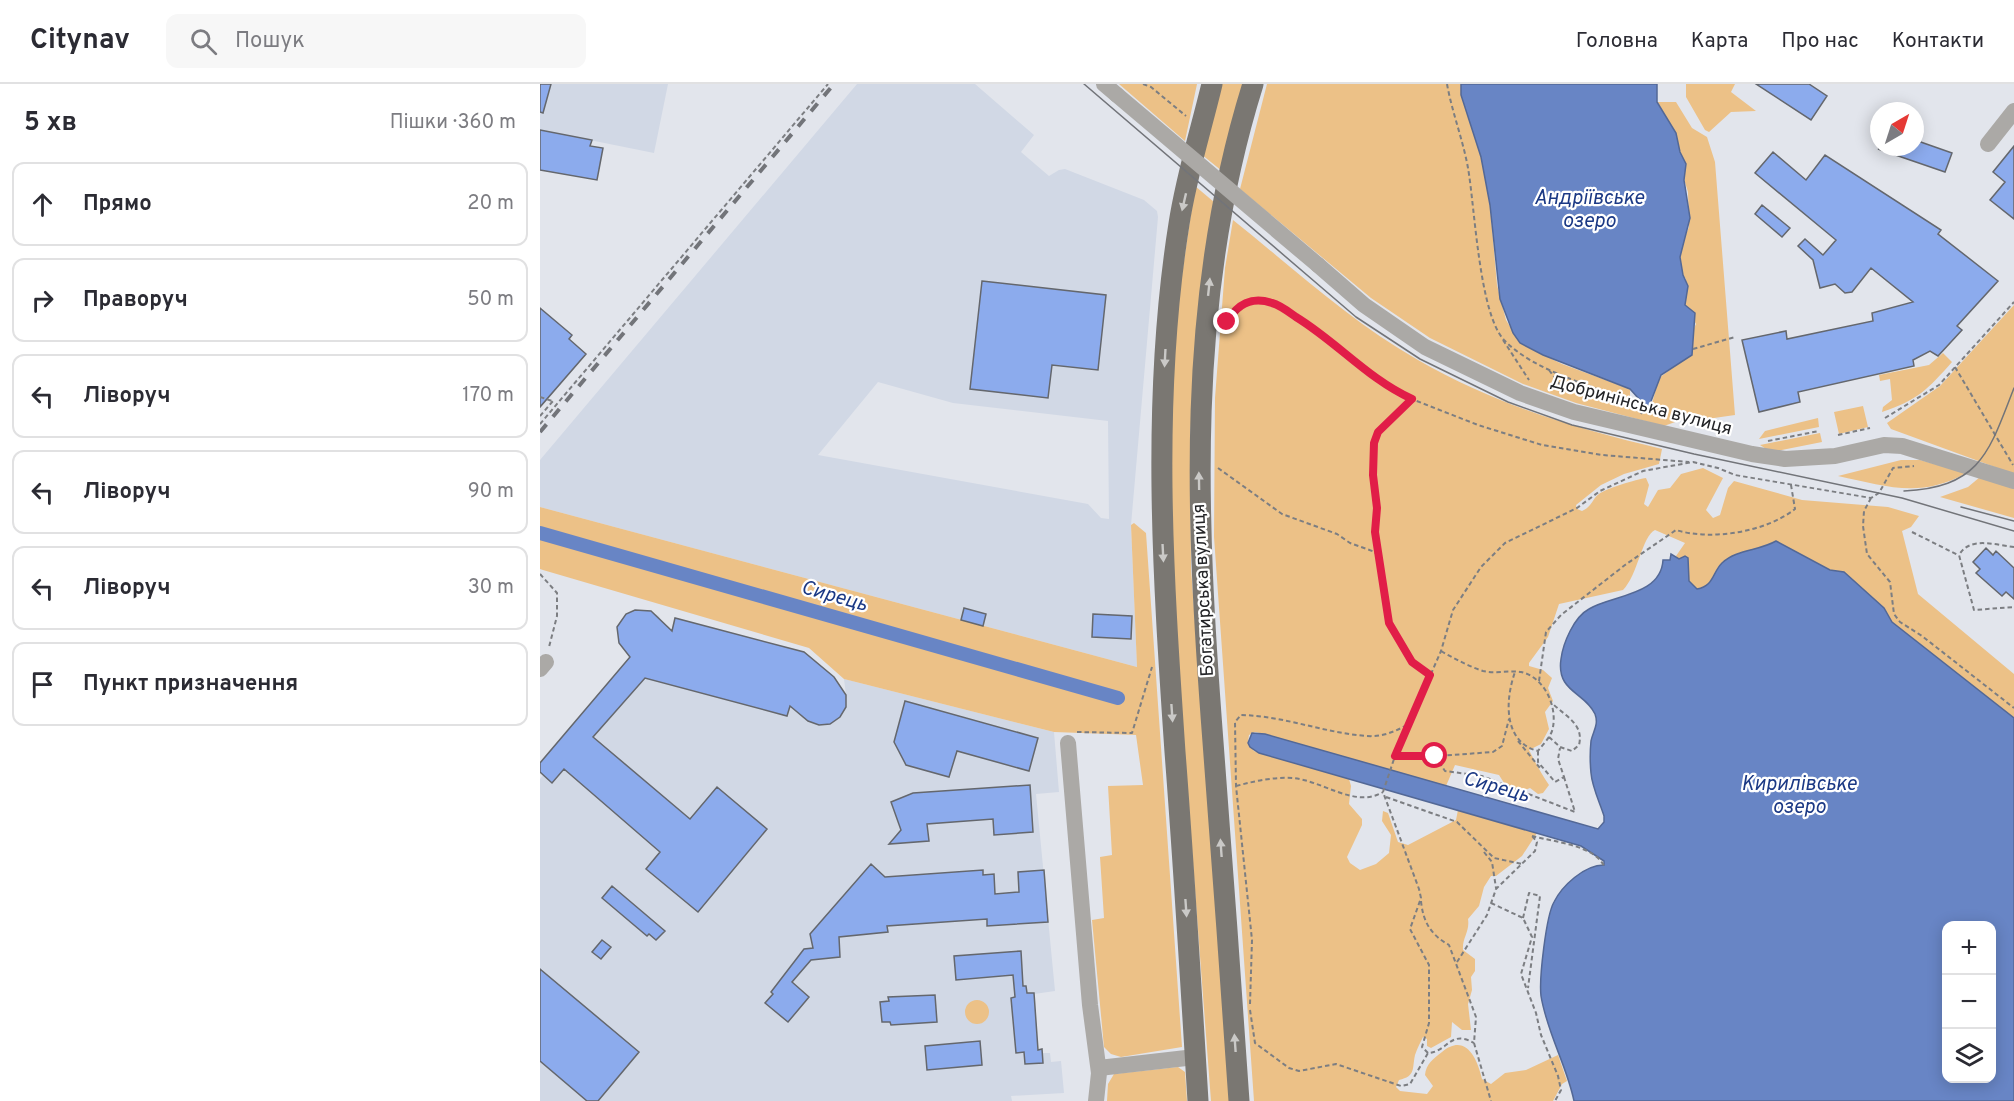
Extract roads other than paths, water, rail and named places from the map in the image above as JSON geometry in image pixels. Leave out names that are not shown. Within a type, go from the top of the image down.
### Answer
[{"type":"main road","points":[[1198,1101],[1168,655],[1160,491],[1166,343],[1179,222],[1212,84]]},
{"type":"main road","name":"Богатирська вулиця","points":[[1239,1101],[1204,624],[1198,435],[1209,281],[1219,221],[1253,84]]},
{"type":"street","name":"Добринінська вулиця","points":[[1104,84],[1364,305],[1425,347],[1520,393],[1574,412],[1752,454],[1785,459],[1835,456],[1884,445],[1902,446],[2014,481]]},
{"type":"street","points":[[1988,144],[2014,111]]},
{"type":"street","points":[[1068,743],[1090,1005],[1099,1068],[1096,1101]]},
{"type":"street","points":[[1099,1068],[1195,1057]]},
{"type":"water","name":"Андріївське озеро","points":[[1461,84],[1657,84],[1657,102],[1676,133],[1680,152],[1686,164],[1684,180],[1690,218],[1680,257],[1683,275],[1688,286],[1685,305],[1695,313],[1692,355],[1661,375],[1648,409],[1630,389],[1543,355],[1520,343],[1513,333],[1500,299],[1490,205],[1481,157],[1461,95]]},
{"type":"water","name":"Кирилівське озеро","points":[[1776,541],[1830,570],[1844,572],[1884,608],[1892,622],[2014,718],[2014,1101],[1574,1101],[1541,996],[1544,948],[1548,920],[1558,896],[1574,878],[1582,872],[1604,865],[1604,861],[1581,846],[1259,753],[1248,743],[1252,733],[1265,734],[1598,829],[1604,822],[1604,816],[1593,784],[1590,761],[1596,718],[1585,701],[1567,685],[1561,670],[1564,646],[1570,631],[1589,609],[1645,588],[1654,581],[1660,572],[1663,560],[1670,560],[1671,554],[1679,559],[1685,556],[1688,558],[1689,581],[1697,589],[1710,582],[1728,558]]},
{"type":"waterway","name":"Сирець","points":[[540,533],[1118,698]]},
{"type":"tram line","points":[[1084,84],[1356,317],[1420,359],[1508,402],[1572,425],[1694,454],[1902,498],[2014,531]]},
{"type":"tram line","points":[[1904,491],[1930,488],[1950,482],[1966,474],[1979,462],[1989,448],[2014,388]]},
{"type":"tram line","points":[[1961,507],[2014,521]]},
{"type":"railway","points":[[540,432],[834,84]]}]
